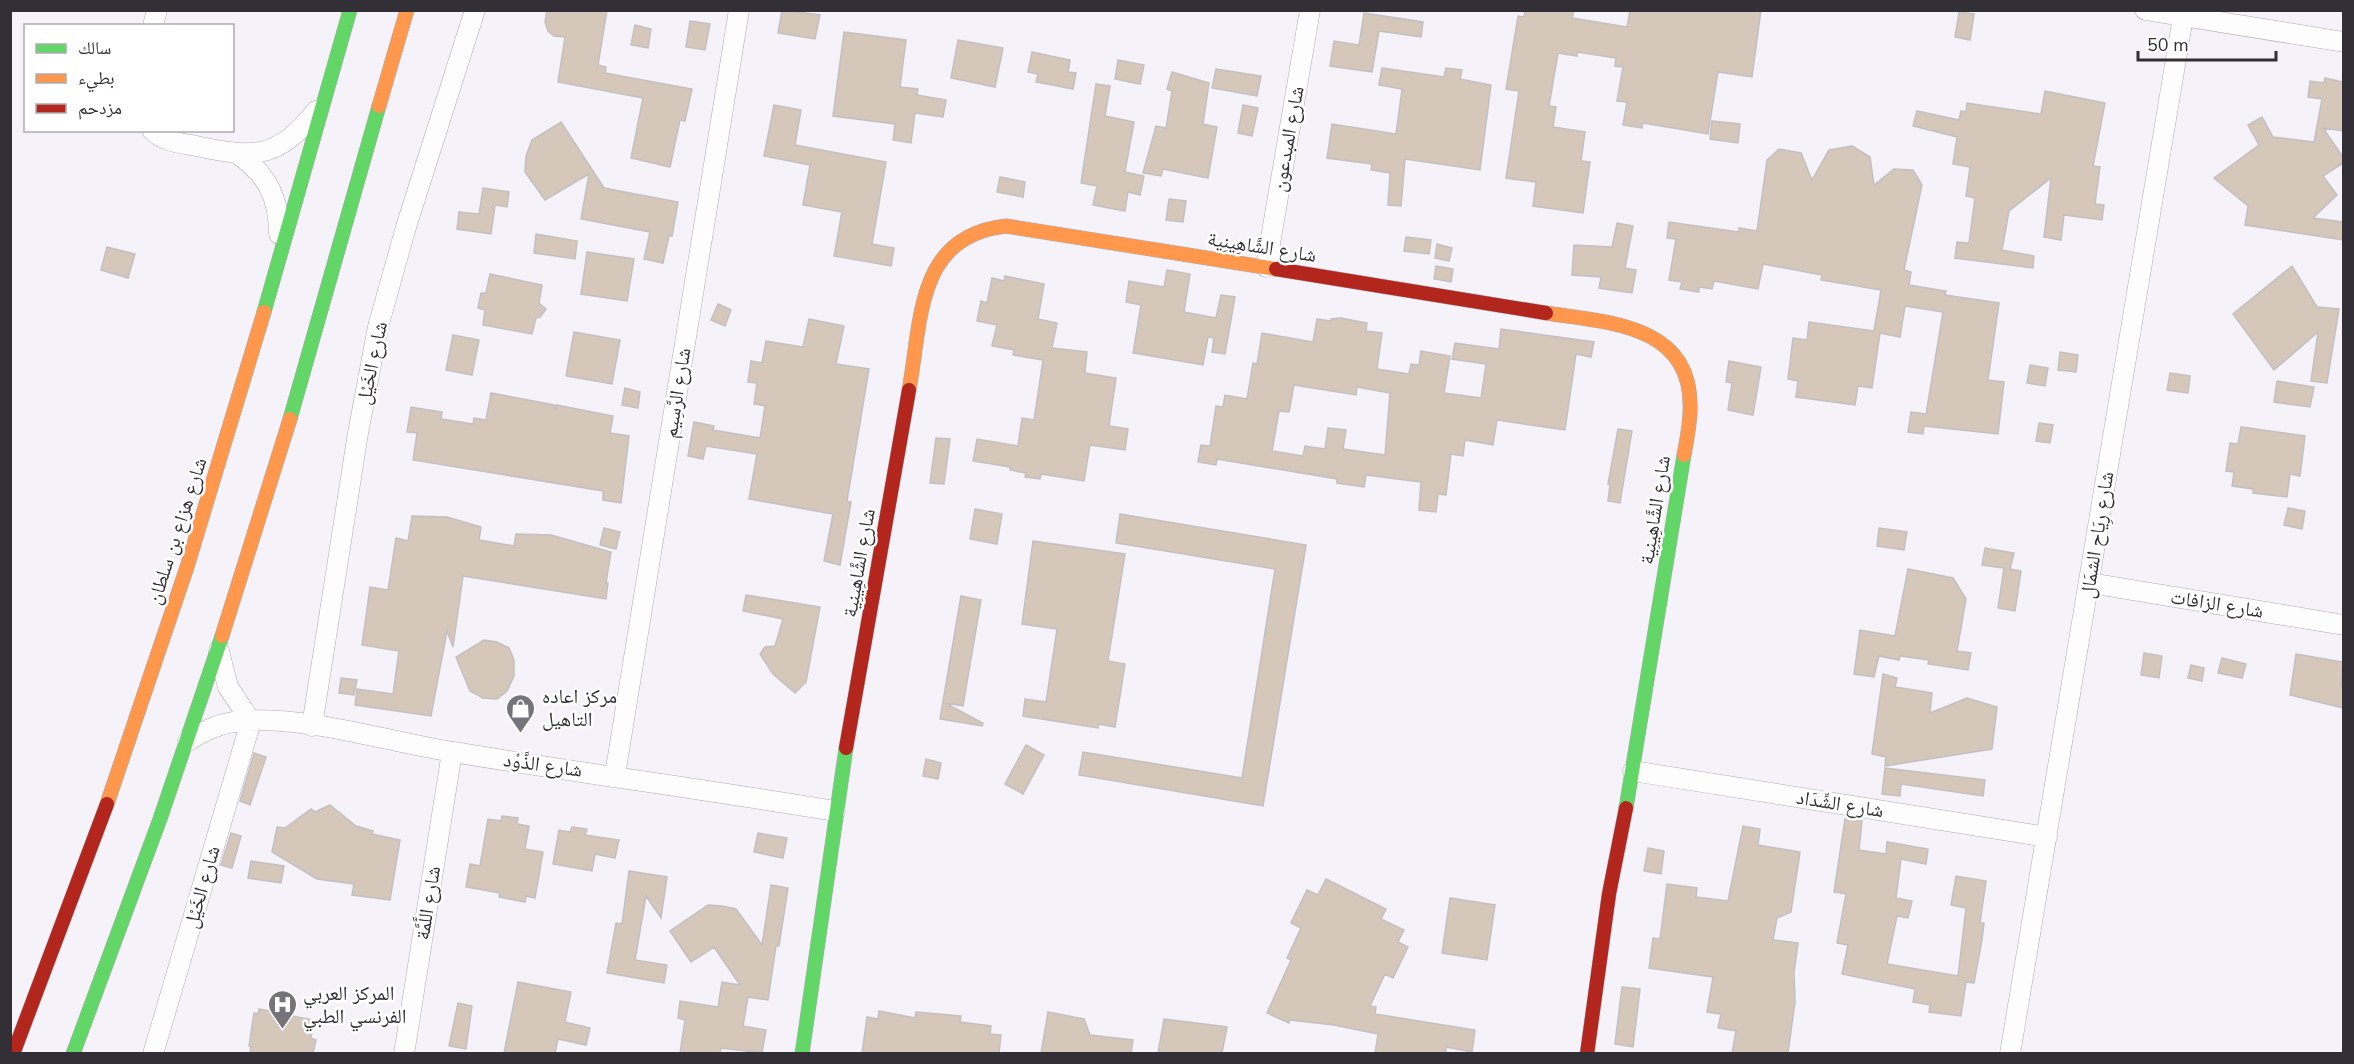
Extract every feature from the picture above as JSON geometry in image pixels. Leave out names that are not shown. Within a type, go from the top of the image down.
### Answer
[{"type":"street","name":"شارع هزاع بن سلطان","points":[[13,1053],[73,902],[136,723],[237,407],[350,10]]},
{"type":"street","points":[[73,1053],[125,920],[188,741],[290,421],[407,10]]},
{"type":"street","name":"شارع الخَيْل","points":[[312,726],[358,433],[378,327],[406,227],[475,10]]},
{"type":"street","name":"شارع الرَّسِيم","points":[[615,775],[739,10]]},
{"type":"street","name":"شارع المبدعون","points":[[1266,267],[1310,10]]},
{"type":"street","points":[[2145,10],[2343,42]]},
{"type":"street","name":"شارع رِيَاح الشمَال","points":[[2010,1053],[2183,17]]},
{"type":"street","points":[[155,132],[170,141],[239,155],[261,152],[282,144],[304,125],[325,92],[325,46]]},
{"type":"street","points":[[381,97],[405,67]]},
{"type":"street","points":[[239,155],[263,176],[272,190],[279,221],[280,262]]},
{"type":"street","name":"شارع الشَّاهِينِية","points":[[802,1053],[835,811],[926,293],[935,266],[953,244],[977,230],[1006,226],[1616,324],[1637,328],[1656,337],[1671,350],[1686,375],[1692,404],[1633,771],[1609,894],[1587,1053]]},
{"type":"street","name":"شارع الزافات","points":[[2090,583],[2343,625]]},
{"type":"street","points":[[218,647],[228,687],[251,721]]},
{"type":"street","name":"شارع الخَيْل","points":[[153,1053],[251,721]]},
{"type":"street","name":"شارع الذَّوْد","points":[[188,741],[217,725],[251,721],[312,726],[452,752],[615,775],[835,811]]},
{"type":"street","name":"شارع اللَّمَّة","points":[[404,1053],[452,752]]},
{"type":"street","name":"شارع الشِّدَاد","points":[[1633,771],[2047,837]]},
{"type":"building","points":[[547,10],[607,10],[598,65],[606,67],[605,73],[692,89],[685,121],[680,120],[670,167],[631,158],[643,98],[558,82],[565,37],[554,36],[548,31],[545,22]]},
{"type":"building","points":[[782,10],[820,15],[815,39],[778,33]]},
{"type":"building","points":[[1525,10],[1574,10],[1572,18],[1627,27],[1630,10],[1761,10],[1752,77],[1718,72],[1708,134],[1643,123],[1642,128],[1623,125],[1627,102],[1617,101],[1623,67],[1615,66],[1616,58],[1577,52],[1577,56],[1558,53],[1549,106],[1556,107],[1553,127],[1585,132],[1581,161],[1590,162],[1583,213],[1533,206],[1536,182],[1506,178],[1519,91],[1506,89],[1518,16],[1524,17]]},
{"type":"building","points":[[1959,12],[1974,14],[1970,40],[1955,37]]},
{"type":"building","points":[[1364,13],[1423,22],[1421,37],[1379,31],[1372,72],[1330,66],[1334,41],[1359,45]]},
{"type":"building","points":[[690,21],[710,24],[705,50],[686,47]]},
{"type":"building","points":[[635,25],[651,29],[648,48],[631,45]]},
{"type":"building","points":[[844,32],[906,40],[900,87],[918,89],[917,95],[946,100],[943,117],[915,113],[911,143],[893,140],[895,124],[833,116]]},
{"type":"building","points":[[958,40],[1003,48],[995,87],[951,78]]},
{"type":"building","points":[[1032,52],[1070,60],[1068,72],[1076,73],[1073,89],[1036,82],[1038,74],[1028,72]]},
{"type":"building","points":[[1118,60],[1144,65],[1140,84],[1115,79]]},
{"type":"building","points":[[1382,68],[1444,77],[1446,68],[1462,70],[1460,79],[1491,85],[1480,170],[1405,159],[1401,206],[1388,205],[1390,173],[1371,170],[1372,164],[1327,158],[1332,124],[1396,134],[1402,89],[1379,85]]},
{"type":"building","points":[[1216,69],[1261,76],[1257,96],[1212,88]]},
{"type":"building","points":[[1172,72],[1209,83],[1203,124],[1217,127],[1208,178],[1163,169],[1161,176],[1143,173],[1156,126],[1166,128],[1172,91],[1167,89]]},
{"type":"building","points":[[2325,78],[2343,82],[2343,131],[2323,128],[2343,157],[2343,163],[2323,176],[2337,195],[2313,218],[2343,222],[2343,240],[2245,225],[2248,206],[2214,178],[2259,145],[2248,125],[2262,117],[2273,137],[2314,142],[2322,99],[2308,97],[2310,81],[2324,83]]},
{"type":"building","points":[[1096,84],[1110,86],[1105,116],[1134,122],[1125,172],[1144,176],[1140,195],[1128,192],[1125,211],[1093,205],[1097,186],[1081,183]]},
{"type":"building","points":[[2045,91],[2105,103],[2093,166],[2100,167],[2095,204],[2104,205],[2102,220],[2064,215],[2061,240],[2044,237],[2051,178],[2009,211],[2002,250],[2034,256],[2033,268],[1955,258],[1957,242],[1969,243],[1975,198],[1966,196],[1970,167],[1953,164],[1957,137],[1913,126],[1917,111],[1959,120],[1961,111],[1966,112],[1967,103],[2041,114]]},
{"type":"building","points":[[774,105],[801,110],[795,145],[886,162],[872,244],[894,248],[891,266],[834,256],[842,212],[803,205],[810,165],[764,156]]},
{"type":"building","points":[[1243,105],[1258,108],[1252,136],[1238,133]]},
{"type":"building","points":[[1712,121],[1740,124],[1738,143],[1710,139]]},
{"type":"building","points":[[561,122],[604,188],[678,202],[672,236],[669,236],[663,263],[644,259],[650,232],[581,219],[589,174],[545,200],[525,172],[526,156],[532,140]]},
{"type":"building","points":[[1852,146],[1870,157],[1874,185],[1894,169],[1913,170],[1922,185],[1904,270],[1911,272],[1909,285],[1946,291],[1945,295],[1999,303],[1988,380],[2004,382],[1998,434],[1924,426],[1923,434],[1908,432],[1911,412],[1926,414],[1943,312],[1905,306],[1900,337],[1880,333],[1872,388],[1858,386],[1855,405],[1796,397],[1798,381],[1788,379],[1793,338],[1807,340],[1809,322],[1874,331],[1881,290],[1821,280],[1822,275],[1763,264],[1758,289],[1714,281],[1712,289],[1699,287],[1699,292],[1680,289],[1682,282],[1669,280],[1676,239],[1667,238],[1669,222],[1739,232],[1739,228],[1757,231],[1767,160],[1779,149],[1801,153],[1812,180],[1829,150]]},
{"type":"building","points":[[1000,177],[1025,182],[1023,197],[997,192]]},
{"type":"building","points":[[483,188],[509,192],[507,207],[495,205],[491,234],[457,229],[459,212],[479,214]]},
{"type":"building","points":[[1169,199],[1186,201],[1183,222],[1166,220]]},
{"type":"building","points":[[1617,223],[1633,226],[1625,268],[1636,270],[1632,293],[1599,288],[1601,277],[1572,275],[1574,245],[1612,247]]},
{"type":"building","points":[[536,234],[577,241],[575,259],[534,253]]},
{"type":"building","points":[[1406,237],[1431,240],[1429,254],[1404,251]]},
{"type":"building","points":[[1437,244],[1452,248],[1449,261],[1435,258]]},
{"type":"building","points":[[107,247],[135,254],[128,278],[101,270]]},
{"type":"building","points":[[587,252],[634,259],[627,301],[581,294]]},
{"type":"building","points":[[1436,266],[1453,269],[1451,282],[1434,279]]},
{"type":"building","points":[[2292,266],[2317,307],[2339,309],[2327,383],[2311,381],[2318,332],[2274,370],[2233,314]]},
{"type":"building","points":[[1167,270],[1190,274],[1184,312],[1216,318],[1221,295],[1235,297],[1225,354],[1212,352],[1214,338],[1208,337],[1203,365],[1133,353],[1141,305],[1126,302],[1129,281],[1164,287]]},
{"type":"building","points":[[490,274],[542,285],[539,303],[546,309],[540,317],[536,318],[532,334],[483,325],[485,310],[478,308],[481,293],[486,293]]},
{"type":"building","points":[[1005,276],[1044,284],[1038,319],[1057,323],[1052,348],[1087,352],[1085,373],[1116,378],[1109,426],[1128,429],[1125,450],[1090,445],[1084,481],[1041,474],[1040,479],[1025,477],[1026,473],[1010,470],[1010,467],[973,461],[977,439],[1018,446],[1022,418],[1034,420],[1043,360],[1013,355],[1014,350],[992,346],[997,325],[977,321],[981,301],[987,303],[992,278],[1004,281]]},
{"type":"building","points":[[718,304],[731,310],[725,326],[711,320]]},
{"type":"building","points":[[1341,318],[1367,323],[1366,331],[1382,333],[1377,369],[1409,374],[1411,364],[1419,365],[1421,351],[1450,356],[1444,393],[1481,398],[1486,364],[1452,359],[1455,343],[1499,349],[1501,329],[1594,342],[1591,357],[1576,354],[1565,430],[1497,420],[1493,445],[1465,440],[1463,456],[1451,454],[1446,495],[1438,494],[1436,512],[1419,510],[1421,482],[1366,475],[1364,487],[1337,483],[1337,479],[1217,459],[1216,465],[1198,462],[1201,445],[1210,446],[1216,406],[1223,407],[1225,395],[1247,399],[1253,363],[1257,364],[1262,333],[1313,342],[1317,319],[1331,321],[1331,319]],"holes":[[[1294,385],[1356,395],[1357,387],[1390,393],[1385,455],[1343,449],[1346,430],[1328,428],[1325,449],[1305,446],[1303,456],[1272,451],[1279,411],[1289,412]]]},
{"type":"building","points":[[809,319],[844,326],[836,364],[869,369],[847,501],[851,502],[840,565],[824,561],[833,514],[749,499],[757,454],[706,446],[703,459],[688,456],[694,422],[714,426],[713,430],[760,438],[765,406],[754,404],[757,383],[748,382],[751,361],[762,363],[766,341],[803,347]]},
{"type":"building","points":[[574,332],[620,340],[612,384],[566,376]]},
{"type":"building","points":[[453,335],[479,340],[472,375],[446,370]]},
{"type":"building","points":[[2060,352],[2078,355],[2076,372],[2058,370]]},
{"type":"building","points":[[1729,361],[1761,367],[1753,415],[1728,410],[1732,383],[1726,382]]},
{"type":"building","points":[[2030,365],[2048,368],[2045,386],[2027,383]]},
{"type":"building","points":[[2170,373],[2190,376],[2188,393],[2167,390]]},
{"type":"building","points":[[2277,381],[2314,387],[2310,407],[2274,402]]},
{"type":"building","points":[[625,388],[640,392],[638,408],[622,405]]},
{"type":"building","points":[[491,393],[554,405],[555,411],[556,405],[613,416],[610,433],[629,436],[621,503],[603,500],[603,491],[413,460],[417,433],[407,432],[411,407],[442,412],[441,419],[473,424],[474,418],[486,420]]},
{"type":"building","points":[[2039,423],[2053,425],[2050,443],[2036,441]]},
{"type":"building","points":[[2241,427],[2305,436],[2300,476],[2290,474],[2287,497],[2253,493],[2253,489],[2232,486],[2234,472],[2226,471],[2230,443],[2238,444]]},
{"type":"building","points":[[1618,429],[1632,431],[1620,503],[1608,501],[1610,484],[1608,484]]},
{"type":"building","points":[[936,438],[950,439],[944,484],[930,483]]},
{"type":"building","points":[[2288,508],[2305,511],[2302,529],[2284,525]]},
{"type":"building","points":[[975,509],[1002,514],[997,544],[970,539]]},
{"type":"building","points":[[1120,514],[1306,545],[1263,806],[1079,775],[1083,752],[1242,778],[1275,569],[1116,543]]},
{"type":"building","points":[[412,516],[447,517],[481,527],[479,540],[514,546],[516,534],[551,535],[611,552],[606,599],[463,576],[453,647],[447,631],[431,716],[355,705],[357,689],[393,694],[399,651],[362,645],[370,587],[388,590],[396,538],[408,541]]},
{"type":"building","points":[[604,528],[620,532],[616,549],[600,545]]},
{"type":"building","points":[[1879,528],[1907,532],[1904,550],[1877,546]]},
{"type":"building","points":[[1033,541],[1125,554],[1108,661],[1125,664],[1115,727],[1099,724],[1098,728],[1023,716],[1025,699],[1046,702],[1057,629],[1022,624]]},
{"type":"building","points":[[1985,548],[2014,553],[2010,569],[2021,571],[2015,611],[1998,608],[2004,568],[1982,565]]},
{"type":"building","points":[[1908,569],[1953,578],[1966,599],[1957,651],[1971,653],[1968,670],[1928,664],[1929,660],[1900,656],[1899,660],[1879,656],[1874,677],[1854,674],[1860,630],[1895,636]]},
{"type":"building","points":[[746,595],[820,607],[806,682],[795,693],[773,674],[760,654],[765,647],[775,646],[783,619],[743,611]]},
{"type":"building","points":[[961,596],[981,600],[963,706],[945,703],[983,723],[982,726],[940,719]]},
{"type":"building","points":[[484,640],[497,642],[509,648],[514,660],[514,676],[507,691],[497,699],[483,698],[470,691],[456,657]]},
{"type":"building","points":[[2144,653],[2162,656],[2159,678],[2141,675]]},
{"type":"building","points":[[2296,654],[2343,662],[2341,686],[2343,687],[2343,708],[2290,695]]},
{"type":"building","points":[[2222,658],[2246,664],[2242,678],[2218,673]]},
{"type":"building","points":[[2191,665],[2204,668],[2202,681],[2188,678]]},
{"type":"building","points":[[1883,674],[1897,678],[1895,687],[1932,693],[1930,713],[1967,698],[1997,707],[1992,749],[1885,766],[1886,757],[1872,754]]},
{"type":"building","points":[[341,678],[357,680],[354,695],[339,693]]},
{"type":"building","points":[[1026,745],[1044,755],[1023,794],[1005,784]]},
{"type":"building","points":[[254,753],[266,757],[250,805],[240,801]]},
{"type":"building","points":[[926,759],[941,763],[938,779],[923,776]]},
{"type":"building","points":[[1885,768],[1985,780],[1983,796],[1901,784],[1900,796],[1882,794]]},
{"type":"building","points":[[330,805],[356,826],[373,831],[372,834],[400,840],[390,900],[352,895],[354,884],[317,879],[272,852],[277,827],[285,828],[311,809],[315,812]]},
{"type":"building","points":[[502,816],[518,818],[517,824],[529,826],[525,849],[543,852],[535,898],[526,896],[525,902],[499,897],[500,893],[466,887],[470,864],[480,866],[488,819],[501,821]]},
{"type":"building","points":[[1845,819],[1862,821],[1859,850],[1886,854],[1887,842],[1928,849],[1926,864],[1901,859],[1896,898],[1912,901],[1908,918],[1897,916],[1887,964],[1958,976],[1966,908],[1951,905],[1956,876],[1986,881],[1980,923],[1984,923],[1982,940],[1974,983],[1966,982],[1961,1016],[1929,1012],[1930,1005],[1913,1002],[1915,989],[1842,974],[1848,945],[1837,943],[1846,894],[1834,892]]},
{"type":"building","points":[[1743,826],[1760,829],[1758,845],[1800,852],[1791,912],[1777,918],[1773,940],[1798,943],[1794,973],[1795,1002],[1788,1053],[1732,1053],[1736,1031],[1718,1028],[1721,1014],[1707,1012],[1713,977],[1649,968],[1653,938],[1660,939],[1667,884],[1697,888],[1696,897],[1728,901]]},
{"type":"building","points":[[572,827],[587,829],[585,835],[619,840],[615,858],[595,854],[592,871],[553,864],[559,830],[570,832]]},
{"type":"building","points":[[231,833],[241,836],[232,868],[221,865]]},
{"type":"building","points":[[758,833],[787,838],[783,858],[754,852]]},
{"type":"building","points":[[1648,848],[1664,851],[1661,874],[1644,871]]},
{"type":"building","points":[[251,861],[284,866],[281,883],[248,878]]},
{"type":"building","points":[[629,871],[667,877],[661,918],[646,896],[635,960],[667,965],[664,983],[607,973],[616,923],[622,924]]},
{"type":"building","points":[[1326,879],[1386,909],[1381,919],[1404,930],[1398,942],[1408,947],[1393,978],[1385,974],[1370,1006],[1376,1007],[1375,1014],[1475,1030],[1472,1052],[1446,1047],[1446,1053],[1375,1053],[1378,1034],[1334,1025],[1290,1020],[1289,1023],[1267,1013],[1291,960],[1287,958],[1301,928],[1291,923],[1307,890],[1318,895]]},
{"type":"building","points":[[771,885],[788,888],[779,946],[776,946],[768,1000],[748,997],[743,1026],[766,1030],[762,1053],[721,1048],[720,1053],[680,1053],[685,1020],[678,1018],[680,1001],[718,1007],[722,982],[740,985],[714,947],[691,962],[670,931],[708,905],[722,906],[736,909],[762,945]]},
{"type":"building","points":[[1450,898],[1495,905],[1487,960],[1442,953]]},
{"type":"building","points":[[518,982],[571,992],[565,1022],[590,1028],[586,1045],[558,1039],[555,1053],[504,1053]]},
{"type":"building","points":[[1622,987],[1640,989],[1633,1047],[1615,1044]]},
{"type":"building","name":"المركز العربي الفرنسي الطبي","points":[[279,998],[295,1001],[292,1016],[314,1020],[311,1038],[316,1040],[313,1053],[250,1053],[254,1013],[258,1014],[259,1009],[277,1012]]},
{"type":"building","points":[[458,1003],[472,1006],[466,1049],[449,1046]]},
{"type":"building","points":[[879,1011],[915,1018],[916,1012],[961,1016],[960,1022],[991,1026],[990,1034],[1001,1035],[999,1053],[862,1053],[867,1017],[878,1019]]},
{"type":"building","points":[[1048,1012],[1084,1019],[1090,1035],[1133,1040],[1131,1053],[1041,1053]]},
{"type":"building","points":[[1164,1019],[1227,1027],[1222,1053],[1158,1053]]},
{"type":"traffic: fast","points":[[264,312],[350,10]]},
{"type":"traffic: fast","points":[[290,419],[379,106]]},
{"type":"traffic: fast","points":[[1626,808],[1684,455]]},
{"type":"traffic: fast","points":[[73,1054],[160,819],[222,636]]},
{"type":"traffic: fast","points":[[802,1054],[846,748]]},
{"type":"traffic: slow","points":[[379,106],[407,10]]},
{"type":"traffic: slow","points":[[909,390],[917,336],[929,285],[939,264],[955,246],[977,233],[1006,226],[1276,269]]},
{"type":"traffic: slow","points":[[107,804],[187,567],[264,312]]},
{"type":"traffic: slow","points":[[1546,313],[1593,320],[1640,332],[1660,342],[1676,357],[1686,377],[1690,404],[1684,455]]},
{"type":"traffic: slow","points":[[222,636],[290,419]]},
{"type":"traffic: jam","points":[[1276,269],[1546,313]]},
{"type":"traffic: jam","points":[[846,748],[909,390]]},
{"type":"traffic: jam","points":[[13,1054],[107,804]]},
{"type":"traffic: jam","points":[[1587,1054],[1609,894],[1626,808]]},
{"type":"place","name":"مركز اعاده التاهيل","points":[[521,734]]},
{"type":"place","name":"المركز العربي الفرنسي الطبي","points":[[282,1030]]}]
